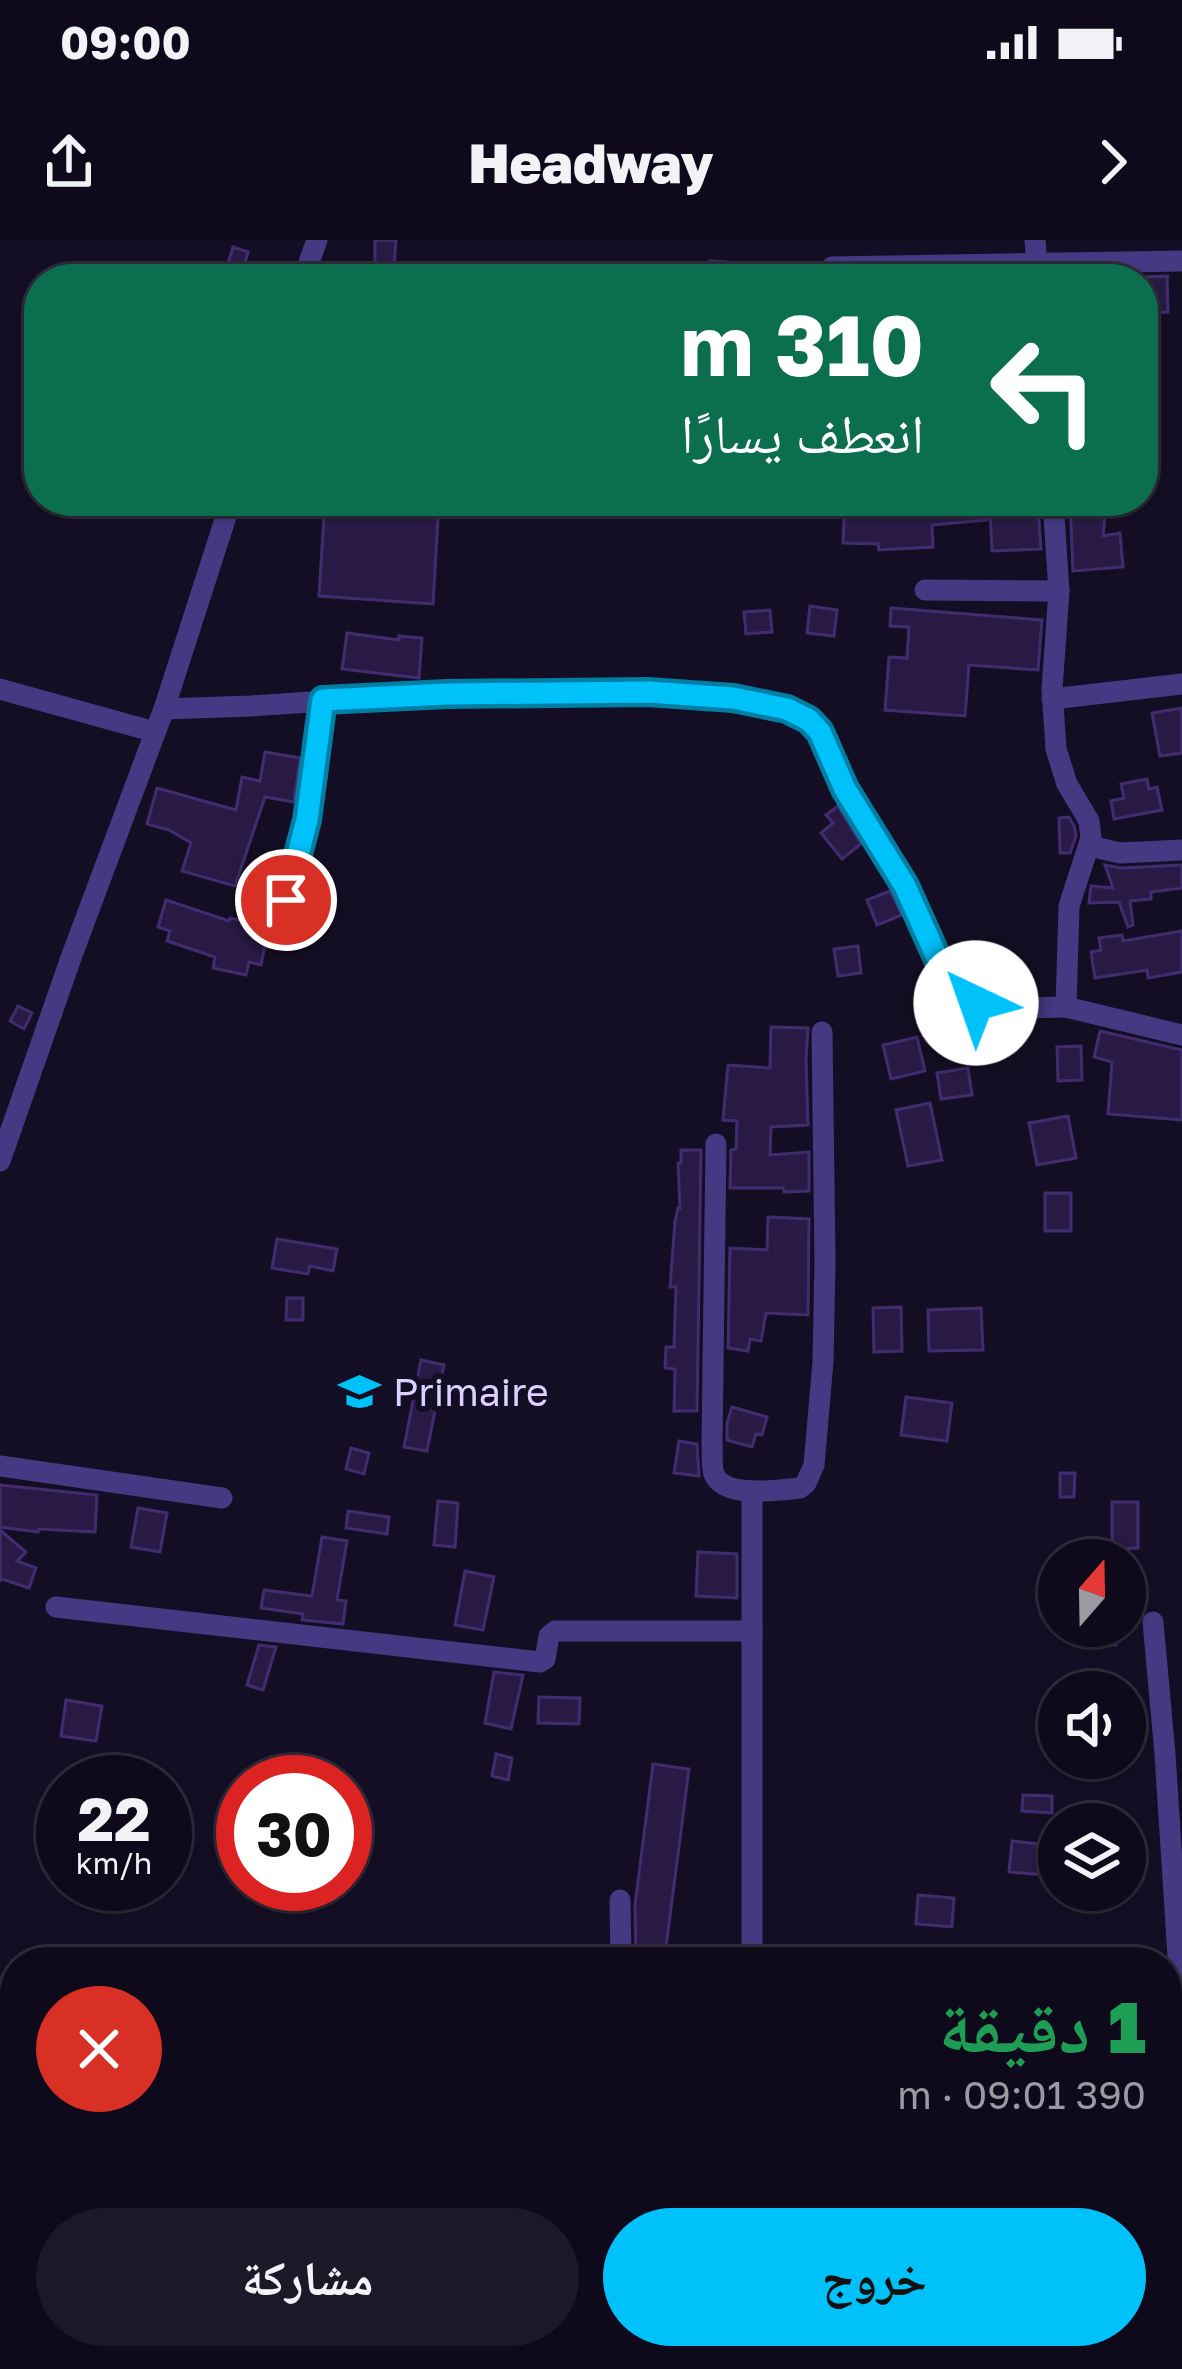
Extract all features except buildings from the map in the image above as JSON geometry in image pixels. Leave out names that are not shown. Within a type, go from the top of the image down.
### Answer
[{"type":"street","points":[[1143,264],[1182,261]]},
{"type":"street","points":[[0,1161],[164,709],[226,516]]},
{"type":"street","points":[[1054,516],[1059,591],[1052,699],[1056,748],[1066,784],[1089,821],[1090,846],[1069,906],[1066,1007]]},
{"type":"street","points":[[926,590],[1059,591]]},
{"type":"street","points":[[1052,699],[1182,684]]},
{"type":"street","points":[[0,689],[155,732]]},
{"type":"street","points":[[164,709],[447,694],[648,692],[733,698],[787,709],[820,732],[845,789],[905,886],[949,984],[976,1003],[1066,1007],[1182,1035]]},
{"type":"street","points":[[286,900],[307,820],[323,700]]},
{"type":"street","points":[[1090,846],[1120,853],[1182,850]]},
{"type":"street","points":[[716,1144],[714,1474],[725,1486],[752,1491],[800,1488],[816,1454],[823,1362],[822,1032]]},
{"type":"street","points":[[0,1466],[222,1498]]},
{"type":"street","points":[[752,1491],[752,1947]]},
{"type":"street","points":[[56,1607],[540,1661],[555,1631],[752,1631]]},
{"type":"street","points":[[1154,1622],[1178,1947]]},
{"type":"street","points":[[620,1900],[621,1947]]},
{"type":"place","name":"Primaire","points":[[359,1392]]},
{"type":"route","points":[[286,900],[307,820],[323,700],[648,692],[733,698],[787,709],[820,732],[845,789],[905,886],[949,984],[976,1003]]}]
